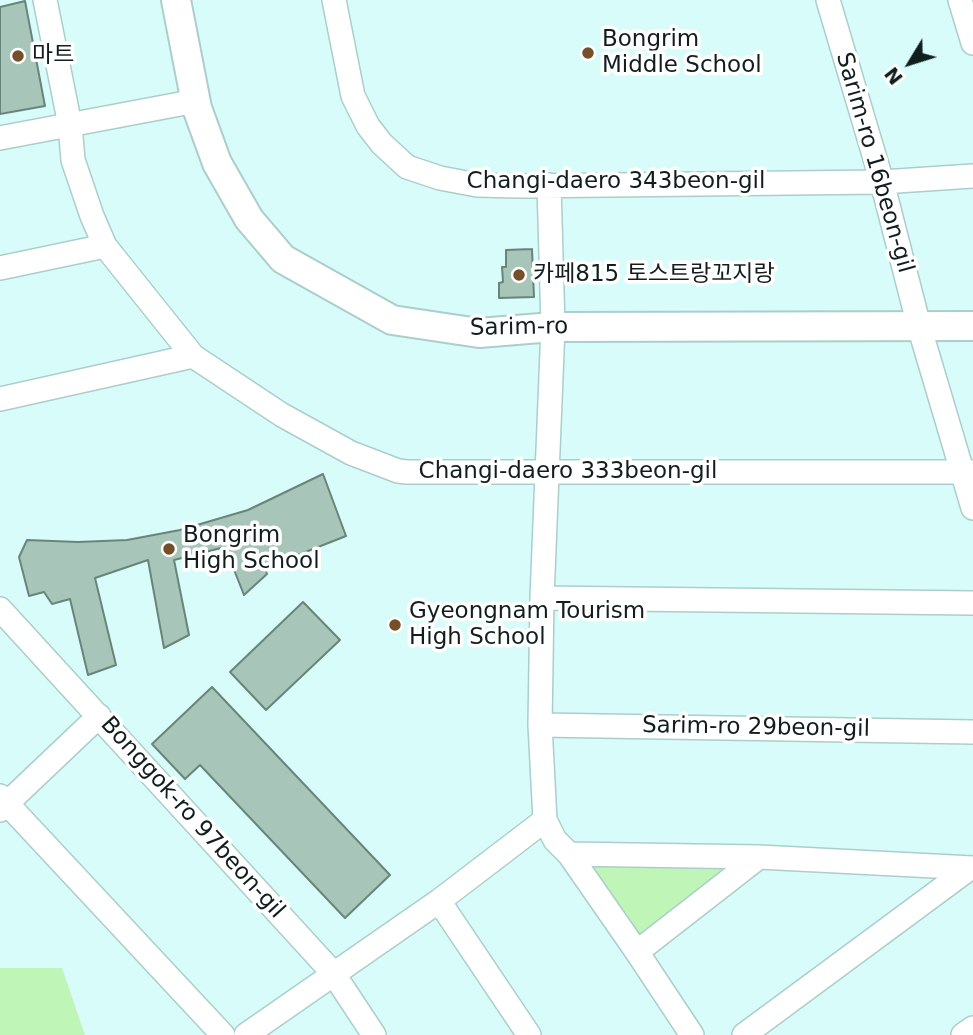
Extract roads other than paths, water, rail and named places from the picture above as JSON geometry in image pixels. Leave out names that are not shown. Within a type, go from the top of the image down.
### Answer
[{"type":"street","name":"Changi-daero 333beon-gil","points":[[45,0],[70,125],[73,160],[105,246],[193,356],[282,415],[351,453],[398,471],[968,472]]},
{"type":"street","name":"Sarim-ro","points":[[176,0],[196,101],[217,163],[249,219],[283,259],[392,320],[480,332],[553,327],[973,326]]},
{"type":"street","name":"Changi-daero 343beon-gil","points":[[334,0],[353,96],[368,126],[382,144],[407,167],[440,178],[478,185],[549,185],[882,182],[973,176]]},
{"type":"street","name":"Sarim-ro 16beon-gil","points":[[828,0],[882,182],[919,326],[968,472],[973,508]]},
{"type":"street","points":[[960,0],[973,43]]},
{"type":"street","points":[[0,138],[196,101]]},
{"type":"street","points":[[549,185],[553,327],[542,598],[540,724],[545,820],[555,840],[569,854],[638,952],[692,1035]]},
{"type":"street","points":[[0,268],[105,246]]},
{"type":"street","points":[[0,399],[193,356]]},
{"type":"street","points":[[542,598],[973,603]]},
{"type":"street","name":"Bonggok-ro 97beon-gil","points":[[0,609],[333,973],[374,1035]]},
{"type":"street","points":[[99,716],[2,803],[223,1035]]},
{"type":"street","name":"Sarim-ro 29beon-gil","points":[[540,724],[973,732]]},
{"type":"street","points":[[246,1035],[439,901],[545,820]]},
{"type":"street","points":[[569,854],[759,857],[972,868]]},
{"type":"street","points":[[638,952],[759,857]]},
{"type":"street","points":[[744,1035],[972,868]]},
{"type":"street","points":[[439,901],[529,1035]]},
{"type":"street","points":[[963,1035],[973,1028]]},
{"type":"place","name":"Bongrim Middle School","points":[[588,53]]},
{"type":"place","name":"마트","points":[[18,56]]},
{"type":"place","name":"카페815 토스트랑꼬지랑","points":[[519,275]]},
{"type":"place","name":"Bongrim High School","points":[[169,549]]},
{"type":"place","name":"Gyeongnam Tourism High School","points":[[395,625]]}]
